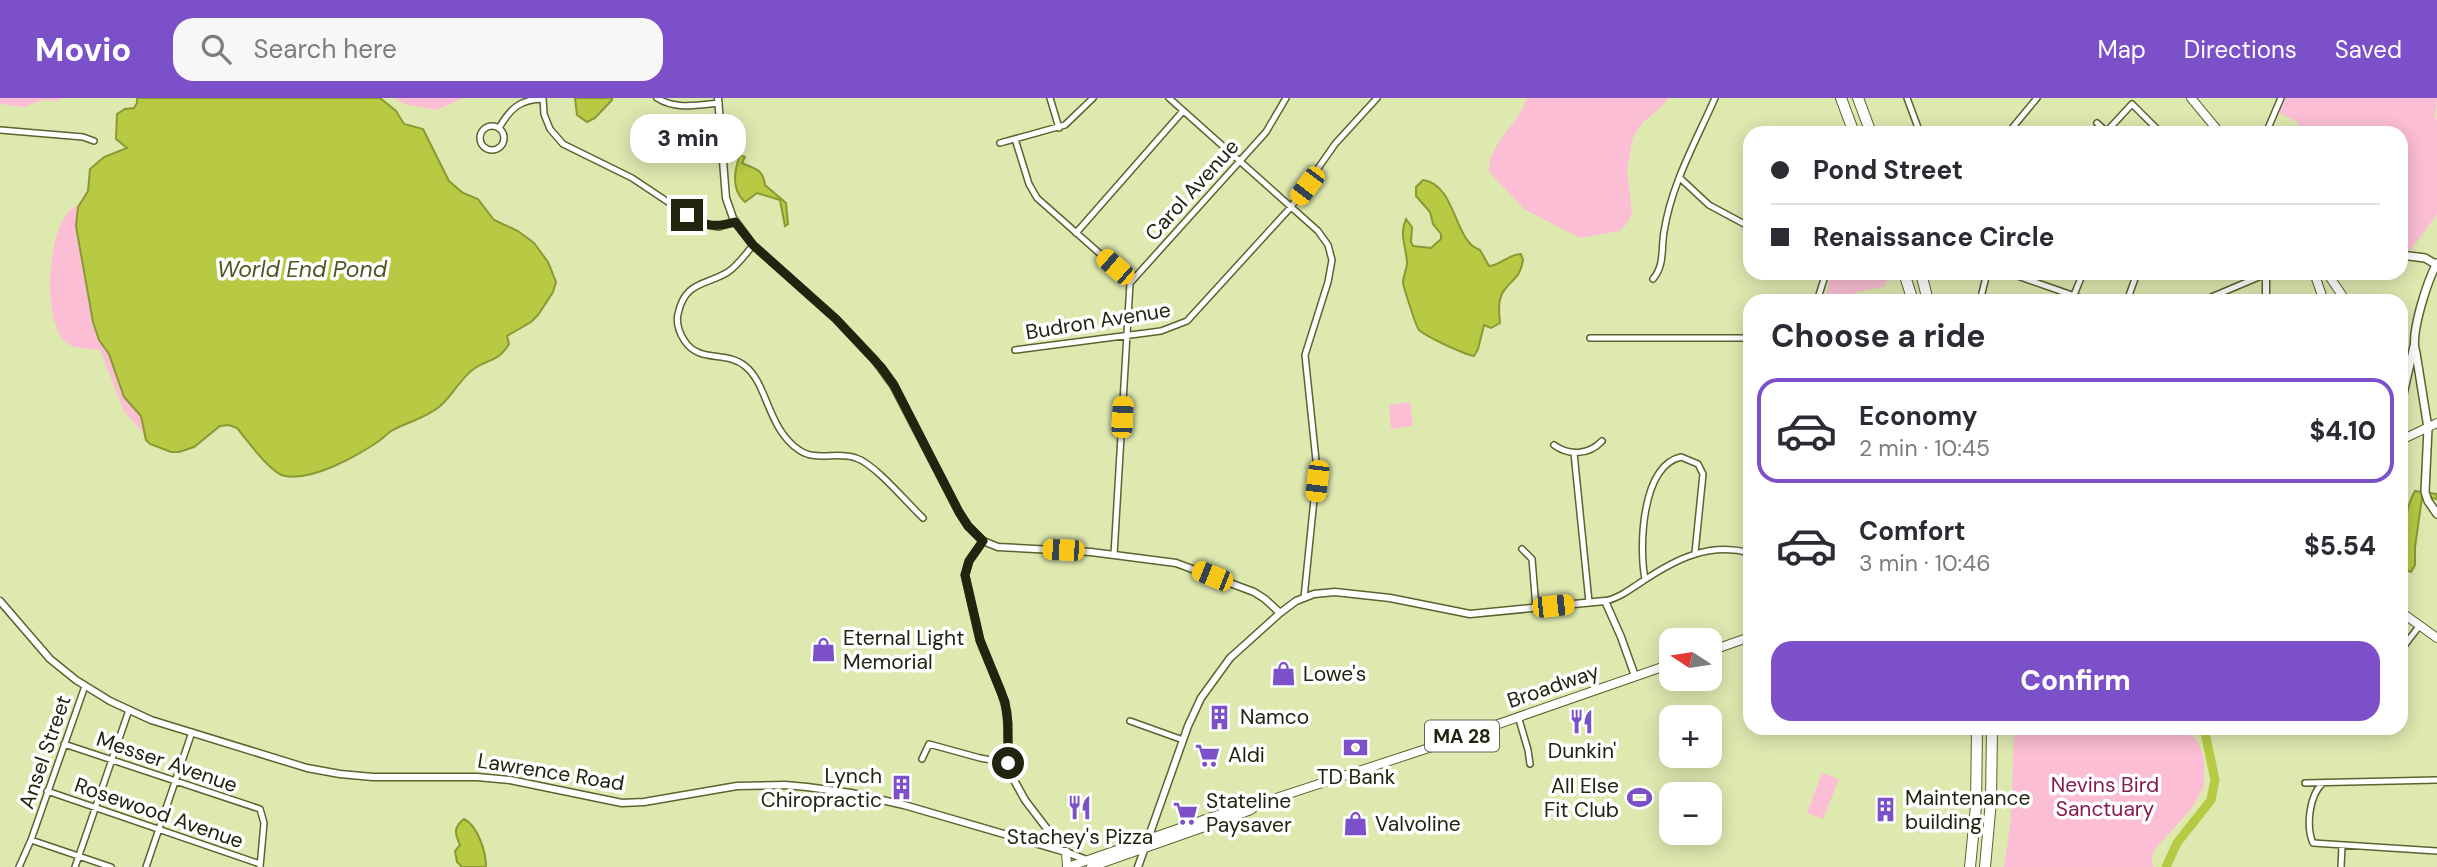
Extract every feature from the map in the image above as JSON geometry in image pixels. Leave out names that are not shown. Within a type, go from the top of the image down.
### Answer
[{"type":"highway","points":[[1841,98],[1851,126]]},
{"type":"highway","points":[[1858,98],[1868,126]]},
{"type":"highway","points":[[1971,735],[1976,813]]},
{"type":"highway","points":[[1970,867],[1976,813],[1977,735]]},
{"type":"highway","points":[[1985,867],[1993,735]]},
{"type":"main road","points":[[2191,98],[2214,126]]},
{"type":"main road","points":[[2408,256],[2425,258],[2437,264],[2425,295],[2408,372]]},
{"type":"main road","points":[[2414,346],[2428,428],[2424,487],[2426,499],[2437,514]]},
{"type":"main road","points":[[2408,436],[2437,423]]},
{"type":"main road","points":[[2408,617],[2437,638]]},
{"type":"main road","points":[[1722,647],[1743,639]]},
{"type":"main road","name":"Broadway","points":[[1068,867],[1092,865],[1220,814],[1249,804],[1258,804],[1659,668]]},
{"type":"main road","points":[[1066,852],[1068,867]]},
{"type":"street","points":[[657,98],[678,105],[718,101],[726,198],[735,222],[753,245],[836,319],[881,367],[894,385],[959,512],[983,541],[998,547],[1115,555],[1187,566],[1254,592],[1265,598],[1279,613]]},
{"type":"street","points":[[1050,98],[1059,128]]},
{"type":"street","points":[[1000,143],[1059,128],[1070,122],[1093,98]]},
{"type":"street","points":[[1169,98],[1291,206],[1322,235],[1328,245],[1332,260],[1328,282],[1305,355],[1317,470],[1304,598]]},
{"type":"street","name":"Carol Avenue","points":[[1130,283],[1266,132],[1286,98]]},
{"type":"street","name":"Budron Avenue","points":[[1015,350],[1161,331],[1187,321],[1291,206],[1335,144],[1377,98]]},
{"type":"street","points":[[1654,279],[1661,269],[1667,218],[1680,178],[1715,98]]},
{"type":"street","points":[[1907,98],[1917,126]]},
{"type":"street","points":[[2016,126],[2037,98]]},
{"type":"street","points":[[2269,126],[2281,98]]},
{"type":"street","points":[[499,128],[517,104],[531,99],[543,99],[544,114],[550,129],[563,144],[632,178],[701,224],[719,227],[735,222]]},
{"type":"street","points":[[2112,126],[2132,104],[2154,126]]},
{"type":"street","points":[[1076,233],[1183,111]]},
{"type":"street","points":[[2097,123],[2100,126]]},
{"type":"street","points":[[492,126],[499,128],[505,139],[501,147],[494,151],[486,149],[481,143],[482,132],[492,126]]},
{"type":"street","points":[[0,130],[78,137],[94,141]]},
{"type":"street","points":[[1016,139],[1034,194],[1130,283],[1115,555]]},
{"type":"street","points":[[1680,178],[1709,205],[1743,223]]},
{"type":"street","points":[[753,245],[731,269],[696,285],[688,292],[678,317],[678,329],[683,339],[699,354],[736,360],[750,370],[776,424],[798,449],[813,456],[846,456],[862,460],[923,518]]},
{"type":"street","points":[[2030,280],[2071,294]]},
{"type":"street","points":[[2219,294],[2253,280]]},
{"type":"street","points":[[1590,338],[1743,338]]},
{"type":"street","points":[[1554,444],[1568,453],[1574,453],[1592,449],[1602,441]]},
{"type":"street","points":[[1574,453],[1589,602]]},
{"type":"street","points":[[1645,579],[1643,545],[1651,488],[1666,466],[1681,457],[1698,464],[1703,474],[1695,552]]},
{"type":"street","points":[[983,541],[969,561],[965,575],[980,640],[1005,702],[1008,763],[1018,791],[1054,838],[1056,849]]},
{"type":"street","points":[[1522,549],[1532,559],[1536,608]]},
{"type":"street","points":[[1138,867],[1198,705],[1220,671],[1279,613],[1304,598],[1328,592],[1352,594],[1390,598],[1470,614],[1605,601],[1619,598],[1645,579],[1695,552],[1726,549],[1743,552]]},
{"type":"street","name":"Lawrence Road","points":[[0,601],[50,659],[85,686],[129,710],[152,720],[324,772],[373,777],[469,777],[510,780],[622,803],[752,785],[831,790],[904,805],[1066,852],[1092,865]]},
{"type":"street","points":[[1605,601],[1635,676]]},
{"type":"street","points":[[2408,641],[2420,625]]},
{"type":"street","name":"Ansel Street","points":[[19,867],[85,686]]},
{"type":"street","points":[[75,867],[129,710]]},
{"type":"street","points":[[1518,716],[1530,764]]},
{"type":"street","points":[[1130,721],[1183,740]]},
{"type":"street","points":[[146,867],[192,732]]},
{"type":"street","name":"Messer Avenue","points":[[64,744],[260,809],[264,815],[260,866]]},
{"type":"street","points":[[922,759],[929,744],[1008,763]]},
{"type":"street","points":[[2305,783],[2437,780]]},
{"type":"street","points":[[2322,784],[2314,792],[2312,800],[2311,841],[2316,844],[2437,851]]},
{"type":"street","name":"Rosewood Avenue","points":[[47,791],[260,866]]},
{"type":"street","points":[[31,840],[111,867]]},
{"type":"street","points":[[2341,867],[2343,846]]},
{"type":"green space","points":[[0,98],[61,98],[56,101],[42,100],[25,107],[0,104]]},
{"type":"green space","points":[[395,98],[464,98],[436,110],[404,104]]},
{"type":"green space","points":[[1527,98],[1669,98],[1642,123],[1633,138],[1627,169],[1632,212],[1620,231],[1580,238],[1524,209],[1489,172],[1493,152],[1518,117]]},
{"type":"green space","points":[[2284,98],[2437,98],[2437,214],[2411,250],[2408,250],[2408,126],[2300,126],[2296,121],[2279,113]]},
{"type":"green space","points":[[79,205],[99,340],[109,354],[124,397],[141,416],[144,434],[124,411],[100,350],[68,344],[59,333],[53,315],[50,294],[54,247],[68,212]]},
{"type":"green space","points":[[1829,280],[1887,280],[1884,287],[1853,294],[1827,294]]},
{"type":"green space","points":[[1410,402],[1413,426],[1391,429],[1389,405]]},
{"type":"green space","name":"Nevins Bird Sanctuary","points":[[2014,735],[2190,735],[2197,740],[2204,757],[2204,786],[2192,808],[2154,850],[2153,867],[2004,867],[2011,819]]},
{"type":"green space","points":[[1822,773],[1839,779],[1823,819],[1807,813]]},
{"type":"water","name":"World End Pond","points":[[137,98],[380,98],[396,111],[404,124],[423,129],[449,181],[463,193],[478,199],[494,220],[518,231],[534,243],[548,262],[556,282],[553,292],[531,322],[507,336],[509,344],[501,354],[470,372],[439,407],[391,431],[359,454],[321,471],[296,477],[279,474],[237,428],[229,425],[220,426],[194,447],[179,452],[171,452],[150,444],[146,440],[141,416],[124,397],[109,354],[99,340],[93,322],[76,226],[78,207],[88,191],[90,169],[104,157],[127,148],[116,139],[117,114],[134,108]]},
{"type":"water","points":[[575,98],[612,100],[595,118],[587,122],[577,115]]},
{"type":"water","points":[[740,155],[745,157],[742,163],[760,173],[765,185],[786,203],[788,224],[785,226],[780,200],[757,193],[745,202],[737,192],[736,167]]},
{"type":"water","points":[[1423,180],[1434,184],[1442,192],[1464,236],[1471,245],[1480,250],[1489,266],[1516,254],[1521,254],[1523,260],[1519,273],[1501,297],[1500,323],[1491,328],[1484,325],[1474,356],[1445,345],[1419,330],[1403,283],[1407,262],[1403,235],[1406,219],[1412,227],[1413,246],[1431,248],[1441,239],[1430,212],[1416,196],[1416,187]]},
{"type":"water","points":[[2415,491],[2437,494],[2437,499],[2422,497],[2415,565],[2411,572],[2408,571],[2408,510]]},
{"type":"water","points":[[464,819],[473,827],[480,840],[486,867],[462,867],[457,862],[455,851],[460,845],[456,831]]},
{"type":"waterway","points":[[2166,867],[2177,843],[2211,800],[2215,780],[2205,735]]},
{"type":"place","name":"Eternal Light Memorial","points":[[823,650]]},
{"type":"place","name":"Lowe's","points":[[1283,674]]},
{"type":"place","name":"Namco","points":[[1220,717]]},
{"type":"place","name":"Dunkin'","points":[[1582,722]]},
{"type":"place","name":"TD Bank","points":[[1356,748]]},
{"type":"place","name":"Aldi","points":[[1208,755]]},
{"type":"place","name":"Lynch Chiropractic","points":[[902,788]]},
{"type":"place","name":"All Else Fit Club","points":[[1639,798]]},
{"type":"place","name":"Stachey's Pizza","points":[[1080,808]]},
{"type":"place","name":"Maintenance building","points":[[1885,810]]},
{"type":"place","name":"Stateline Paysaver","points":[[1186,813]]},
{"type":"place","name":"Valvoline","points":[[1355,824]]},
{"type":"route","points":[[687,215],[701,224],[714,227],[735,222],[753,245],[836,319],[885,371],[894,385],[959,512],[983,541],[969,561],[965,575],[980,640],[1005,702],[1008,763]]}]
